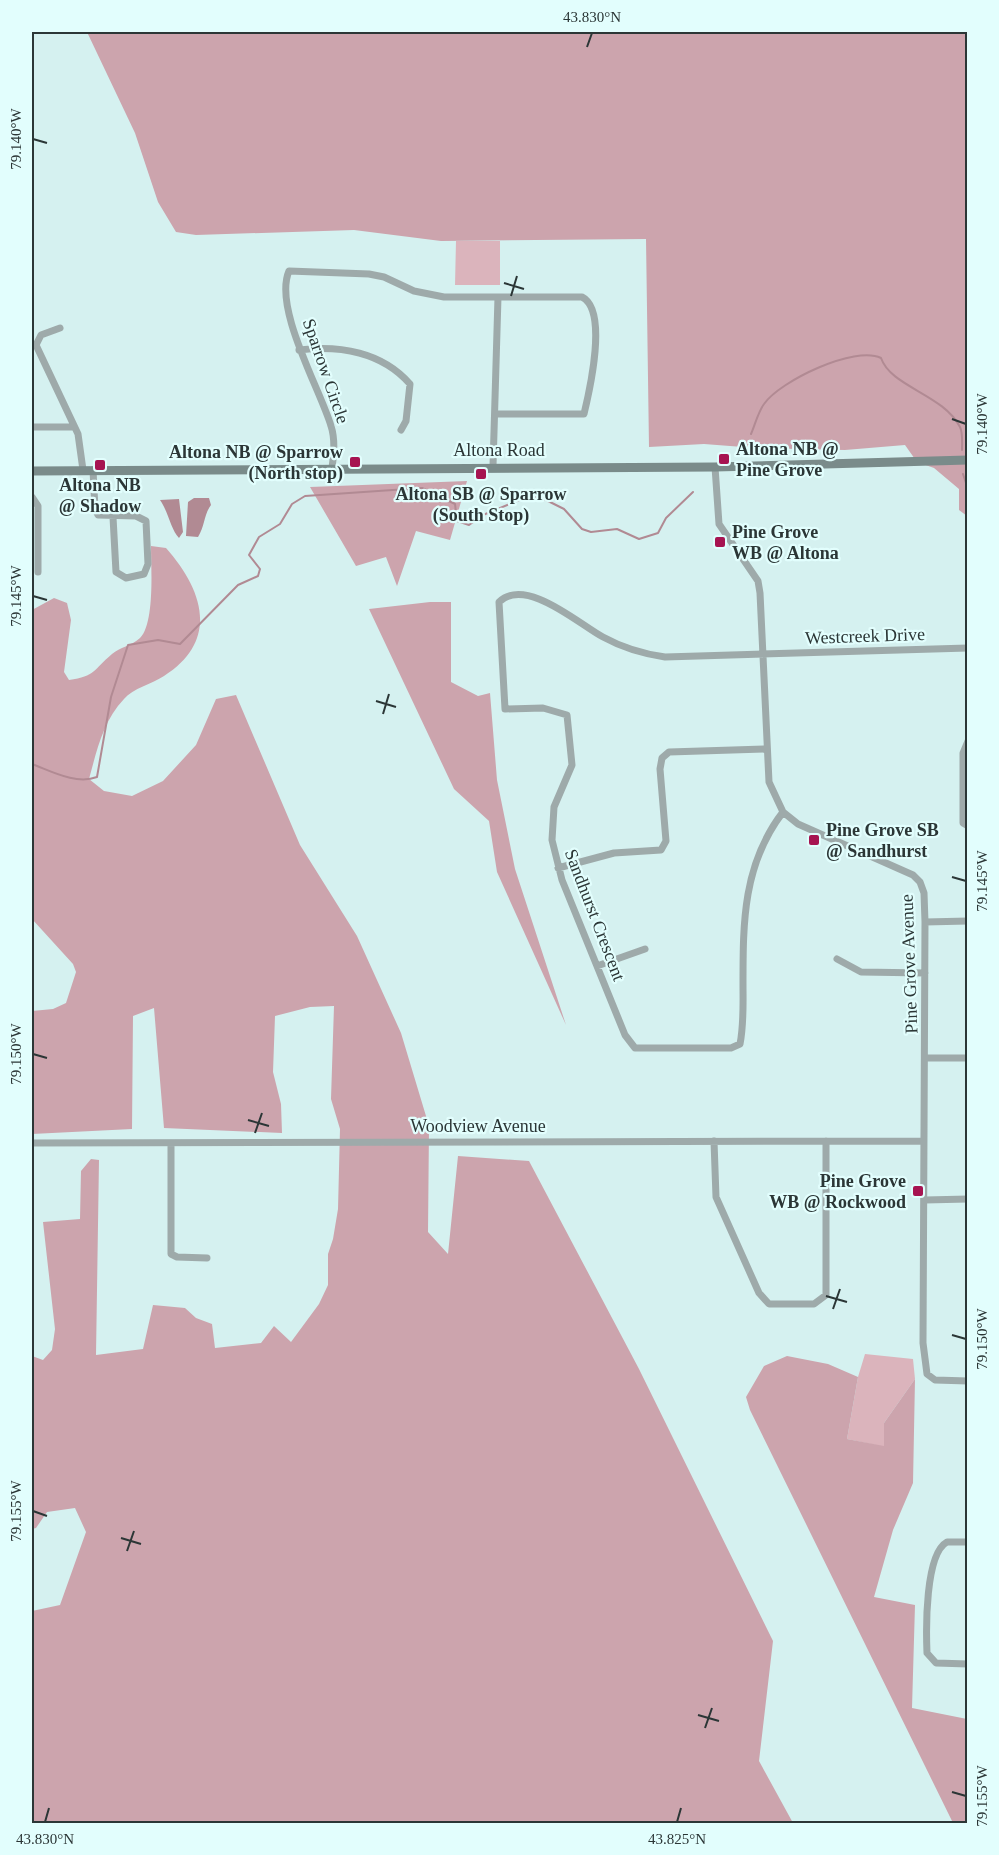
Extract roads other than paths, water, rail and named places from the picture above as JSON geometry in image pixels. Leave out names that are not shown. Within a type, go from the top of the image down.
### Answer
[{"type":"main road","name":"Altona Road","points":[[32,471],[493,466],[715,467],[968,460]]},
{"type":"street","name":"Sparrow Circle","points":[[332,468],[332,428],[299,350],[284,283],[289,271],[369,274],[429,295],[498,297]]},
{"type":"street","points":[[493,466],[498,297],[582,297],[589,300],[595,315],[593,375],[585,414],[495,414]]},
{"type":"street","points":[[60,328],[41,335],[36,345],[78,434],[95,509],[102,517],[136,516],[147,521],[148,564],[144,574],[126,578],[116,572],[113,517]]},
{"type":"street","points":[[299,350],[344,348],[399,372],[410,384],[406,421],[401,430]]},
{"type":"street","points":[[32,427],[73,427]]},
{"type":"street","points":[[715,467],[719,524],[758,580],[769,782],[783,812]]},
{"type":"street","points":[[32,497],[37,501],[38,506],[38,572]]},
{"type":"street","name":"Sandhurst Crescent","points":[[763,654],[665,657],[645,654],[602,637],[547,602],[517,596],[504,598],[499,602],[505,709],[543,708],[562,712],[567,715],[570,724],[572,765],[554,807],[551,823],[558,868],[625,1035],[635,1048],[731,1048],[740,1044],[743,1025],[743,924],[747,889],[759,854],[783,812]]},
{"type":"street","name":"Westcreek Drive","points":[[763,654],[968,648]]},
{"type":"street","points":[[968,741],[963,753],[963,823],[968,826]]},
{"type":"street","points":[[558,868],[614,853],[661,850],[666,841],[660,769],[662,758],[669,752],[766,749]]},
{"type":"street","name":"Pine Grove Avenue","points":[[783,812],[798,824],[913,875],[922,886],[925,922],[926,1058],[923,1343],[927,1374],[935,1380],[968,1381]]},
{"type":"street","points":[[925,922],[968,921]]},
{"type":"street","points":[[597,966],[645,949]]},
{"type":"street","points":[[837,959],[861,972],[925,973]]},
{"type":"street","points":[[926,1058],[968,1058]]},
{"type":"street","points":[[714,1141],[716,1197],[759,1293],[769,1304],[814,1304],[826,1295],[826,1141]]},
{"type":"street","name":"Woodview Avenue","points":[[32,1143],[924,1141]]},
{"type":"street","points":[[171,1143],[171,1254],[177,1257],[207,1258]]},
{"type":"street","points":[[925,1200],[968,1199]]},
{"type":"street","points":[[968,1542],[947,1542],[937,1553],[928,1594],[926,1640],[927,1653],[936,1663],[968,1664]]},
{"type":"waterway","points":[[751,434],[764,404],[785,385],[837,361],[869,355],[881,358],[895,376],[942,406],[952,416],[961,429],[962,450]]},
{"type":"waterway","points":[[963,474],[968,489]]},
{"type":"waterway","points":[[32,764],[72,778],[97,777],[111,697],[128,645],[158,640],[180,644],[238,585],[258,576],[260,569],[249,555],[259,537],[280,524],[292,504],[305,496],[422,488],[455,504],[457,521],[469,525],[483,515],[529,496],[540,497],[564,509],[582,529],[591,532],[617,529],[639,539],[658,533],[666,518],[693,492]]},
{"type":"place","name":"Altona NB @ Pine Grove","points":[[724,459]]},
{"type":"place","name":"Altona NB @ Sparrow (North stop)","points":[[355,462]]},
{"type":"place","name":"Altona NB @ Shadow","points":[[100,465]]},
{"type":"place","name":"Altona SB @ Sparrow (South Stop)","points":[[481,474]]},
{"type":"place","name":"Pine Grove WB @ Altona","points":[[720,542]]},
{"type":"place","name":"Pine Grove SB @ Sandhurst","points":[[814,840]]},
{"type":"place","name":"Pine Grove WB @ Rockwood","points":[[918,1191]]}]
